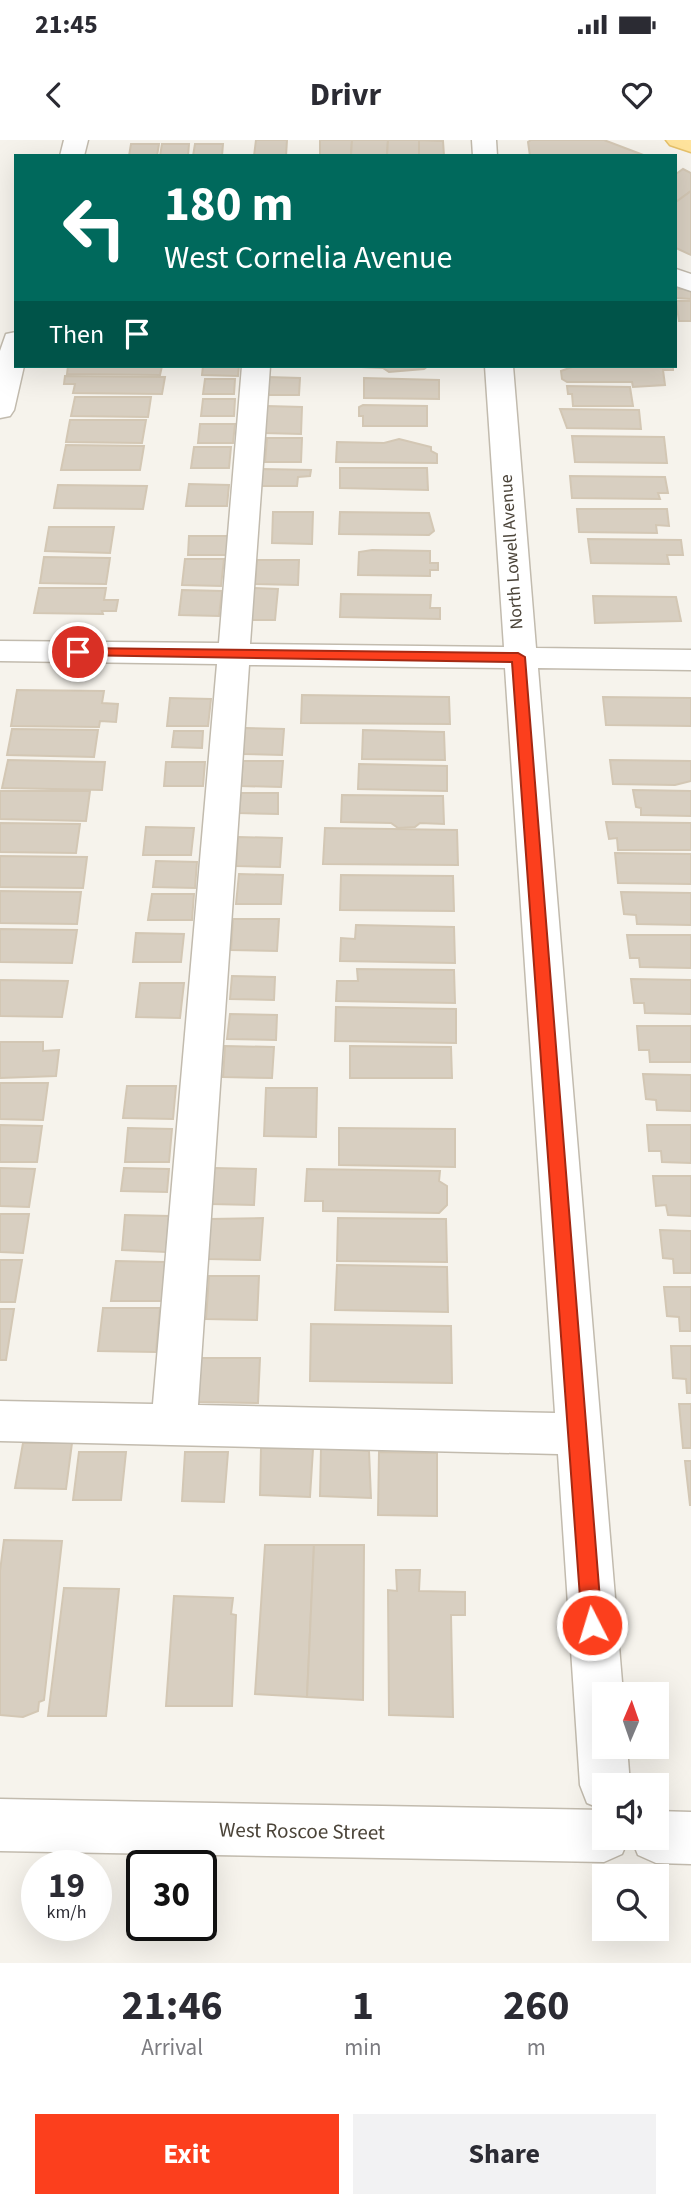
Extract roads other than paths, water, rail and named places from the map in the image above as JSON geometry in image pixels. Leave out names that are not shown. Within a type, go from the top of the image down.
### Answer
[{"type":"main road","points":[[678,140],[691,145]]},
{"type":"street","points":[[0,410],[14,349]]},
{"type":"street","points":[[174,1425],[256,368]]},
{"type":"street","name":"North Lowell Avenue","points":[[499,368],[518,657],[604,1773]]},
{"type":"street","points":[[0,651],[691,660]]},
{"type":"street","points":[[0,1421],[577,1434]]},
{"type":"street","name":"West Roscoe Street","points":[[0,1825],[592,1836]]},
{"type":"street","points":[[669,1838],[691,1838]]}]
